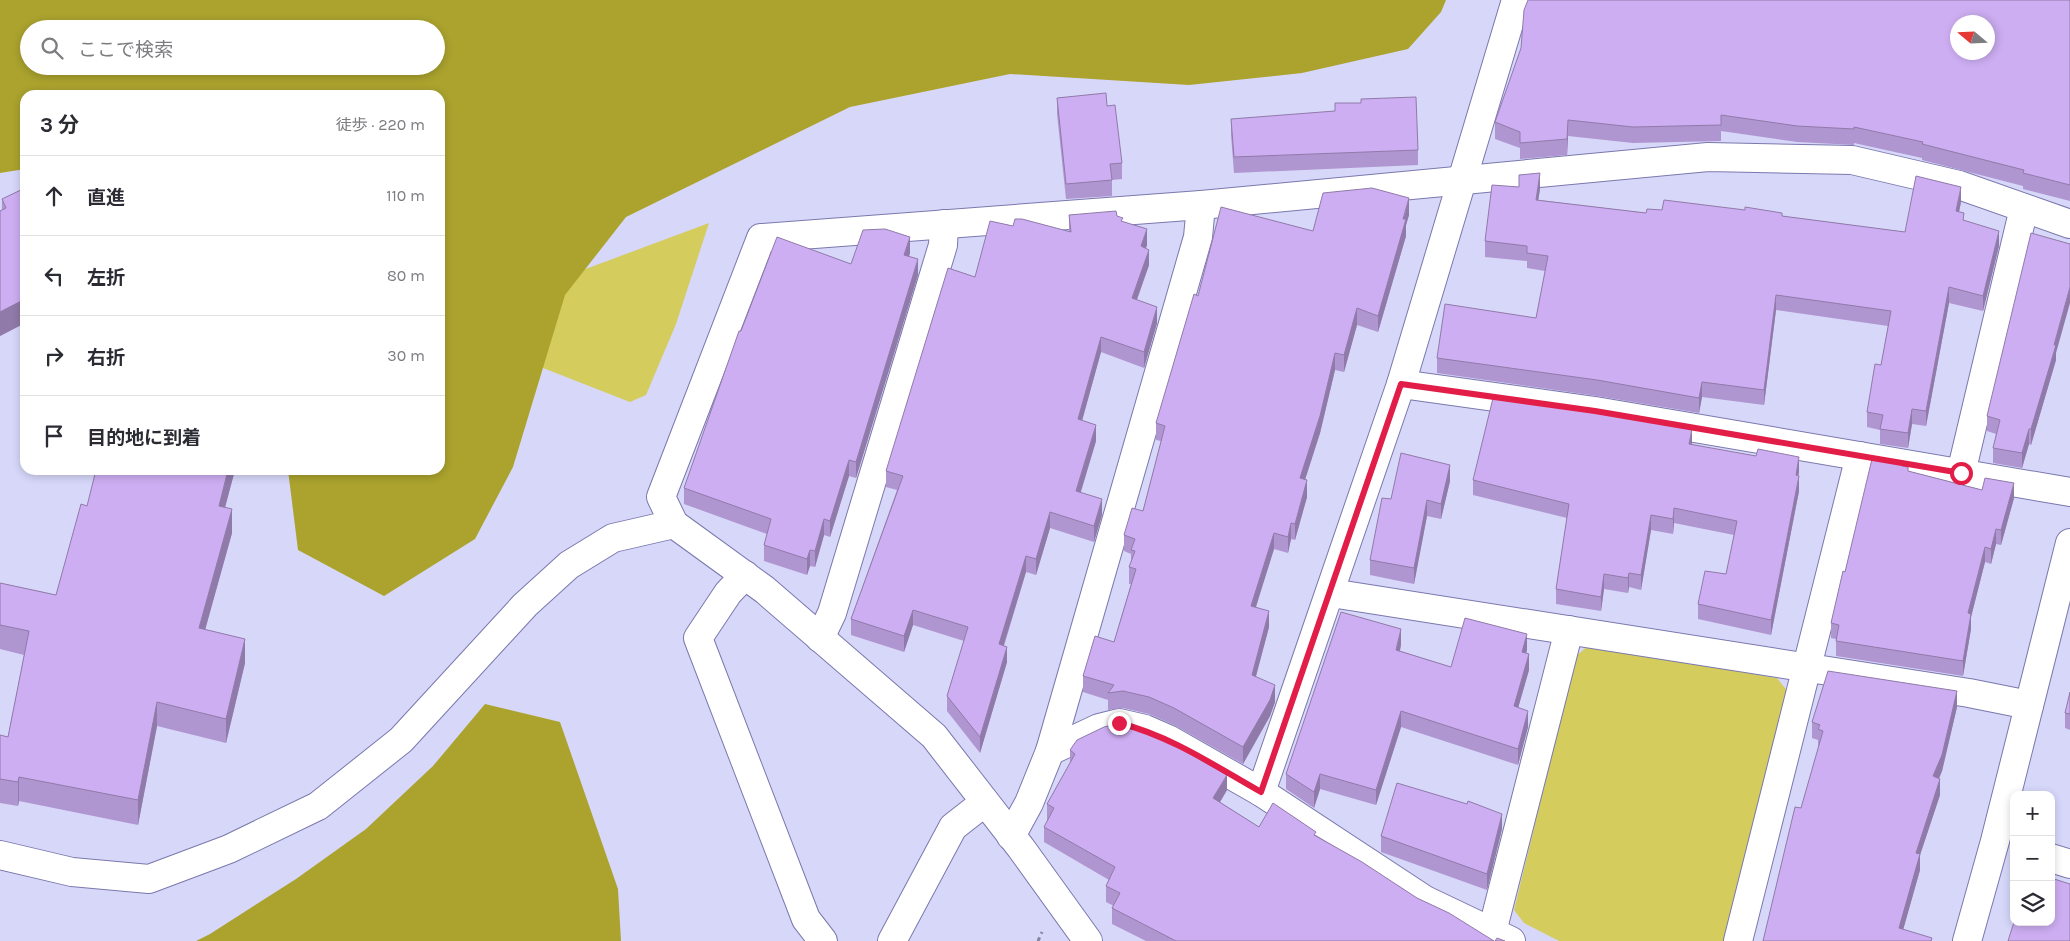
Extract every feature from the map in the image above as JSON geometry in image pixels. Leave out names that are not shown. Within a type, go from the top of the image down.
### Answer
[{"type":"street","points":[[1261,792],[1331,593],[1401,384],[1516,0]]},
{"type":"street","points":[[1088,941],[1011,836],[934,736],[745,575],[674,524],[661,497],[761,238],[1201,205],[1708,157],[1852,160],[1959,185],[2070,224]]},
{"type":"street","points":[[1011,836],[1029,803],[1050,751],[1198,237],[1201,205]]},
{"type":"street","points":[[1961,473],[2024,208]]},
{"type":"street","points":[[820,638],[832,614],[943,245],[944,224]]},
{"type":"street","points":[[1401,384],[1595,411],[2070,492]]},
{"type":"street","points":[[1738,941],[1860,456]]},
{"type":"street","points":[[0,855],[72,872],[149,879],[229,849],[318,806],[401,740],[525,605],[569,565],[614,538],[674,524]]},
{"type":"street","points":[[1967,941],[2004,844],[2029,705],[2064,589],[2070,543]]},
{"type":"street","points":[[745,575],[728,593],[698,638],[806,919],[823,941]]},
{"type":"street","points":[[1331,593],[1969,692],[2029,705]]},
{"type":"street","points":[[1050,751],[1099,728],[1119,723],[1145,729],[1168,739],[1261,792],[1425,900],[1501,936],[1568,630]]},
{"type":"street","points":[[892,941],[953,827],[985,802]]},
{"type":"street","points":[[2055,859],[2070,864]]},
{"type":"shaded area","points":[[0,0],[1446,0],[1441,12],[1408,49],[1302,73],[1189,85],[1010,74],[850,107],[626,217],[565,295],[513,467],[475,539],[384,596],[298,550],[289,475],[445,475],[445,90],[20,90],[20,170],[0,173]]},
{"type":"shaded area","points":[[709,223],[676,324],[646,395],[630,402],[543,368],[537,327],[583,270]]},
{"type":"shaded area","points":[[1588,646],[1777,678],[1788,692],[1727,941],[1559,941],[1524,923],[1514,910],[1576,656]]},
{"type":"shaded area","points":[[485,704],[560,722],[618,889],[621,941],[196,941],[296,879],[366,829],[433,766]]},
{"type":"building","points":[[1528,0],[2070,0],[2070,185],[2023,173],[2024,170],[1922,144],[1923,142],[1854,127],[1854,129],[1797,126],[1721,115],[1721,125],[1633,127],[1568,120],[1567,139],[1520,143],[1520,132],[1495,122],[1521,48],[1524,10]]},
{"type":"building","points":[[1106,93],[1107,106],[1115,105],[1122,163],[1110,164],[1112,180],[1066,184],[1057,98]]},
{"type":"building","points":[[1416,97],[1418,150],[1234,157],[1231,119],[1335,111],[1335,103],[1361,103],[1361,99]]},
{"type":"building","points":[[1540,173],[1536,200],[1646,213],[1647,209],[1662,210],[1664,200],[1745,210],[1745,207],[1782,213],[1782,216],[1905,232],[1916,176],[1961,187],[1956,211],[1964,213],[1963,220],[1999,231],[1983,296],[1949,287],[1926,411],[1912,409],[1908,433],[1880,429],[1883,415],[1867,412],[1875,364],[1881,365],[1891,311],[1776,295],[1764,390],[1702,382],[1699,398],[1597,380],[1437,358],[1445,304],[1536,318],[1548,256],[1527,253],[1527,246],[1485,241],[1492,185],[1519,187],[1519,175]]},
{"type":"building","points":[[1372,188],[1409,198],[1403,219],[1406,219],[1378,316],[1357,308],[1344,355],[1335,353],[1320,416],[1300,478],[1307,480],[1295,524],[1291,523],[1288,537],[1274,533],[1251,606],[1269,611],[1252,675],[1275,685],[1270,700],[1243,747],[1174,708],[1149,697],[1123,691],[1108,693],[1114,685],[1083,676],[1095,636],[1114,642],[1136,569],[1129,567],[1135,551],[1131,550],[1135,539],[1124,535],[1132,508],[1143,511],[1165,426],[1156,423],[1194,294],[1198,296],[1221,207],[1313,231],[1323,193]]},
{"type":"building","points":[[20,190],[20,302],[0,312],[0,211],[6,208],[2,199]]},
{"type":"building","points":[[1116,211],[1117,216],[1123,218],[1121,221],[1147,229],[1141,246],[1149,250],[1132,298],[1157,307],[1144,352],[1101,337],[1078,419],[1096,425],[1076,491],[1102,499],[1094,526],[1050,512],[1036,559],[1026,556],[999,644],[1007,647],[980,737],[947,696],[968,627],[913,610],[904,636],[851,619],[903,476],[886,471],[948,268],[975,277],[990,221],[1013,226],[1015,219],[1022,219],[1071,232],[1069,215]]},
{"type":"building","points":[[885,229],[910,237],[904,255],[918,259],[856,462],[849,460],[830,521],[824,519],[815,551],[810,550],[807,559],[764,545],[771,519],[684,488],[739,331],[741,331],[777,237],[851,264],[863,230]]},
{"type":"building","points":[[2031,233],[2070,244],[2070,287],[2054,345],[2056,345],[2022,453],[1993,448],[2000,420],[1987,416]]},
{"type":"building","points":[[1493,398],[1593,412],[1692,429],[1689,444],[1756,456],[1758,449],[1799,457],[1796,475],[1799,476],[1771,620],[1698,604],[1705,571],[1726,574],[1737,521],[1674,508],[1673,519],[1651,515],[1641,575],[1629,573],[1628,578],[1604,574],[1601,597],[1556,589],[1569,504],[1473,480]]},
{"type":"building","points":[[1401,453],[1450,465],[1441,504],[1427,500],[1414,568],[1370,560],[1382,498],[1391,499]]},
{"type":"building","points":[[1872,459],[1902,464],[1902,466],[1908,467],[1908,471],[1982,490],[1985,478],[2014,483],[2001,530],[1996,529],[1991,549],[1985,547],[1968,613],[1971,614],[1963,661],[1836,641],[1839,625],[1831,623]]},
{"type":"building","points":[[95,475],[227,475],[219,506],[232,509],[199,628],[245,639],[226,719],[157,702],[138,800],[19,777],[18,782],[0,779],[0,735],[8,737],[29,631],[0,625],[0,583],[56,595],[81,504],[87,506]]},
{"type":"building","points":[[1341,612],[1401,629],[1396,650],[1451,667],[1465,618],[1527,634],[1522,652],[1529,654],[1514,706],[1528,711],[1518,749],[1401,711],[1376,790],[1320,774],[1314,792],[1286,774]]},
{"type":"building","points":[[1828,671],[1957,691],[1942,755],[1933,776],[1940,779],[1916,853],[1920,854],[1899,928],[1932,938],[1931,941],[1763,941],[1795,807],[1801,808],[1823,731],[1818,729],[1820,725],[1812,722]]},
{"type":"building","points":[[2070,692],[2070,714],[2065,713]]},
{"type":"building","points":[[1119,723],[1140,728],[1161,737],[1227,775],[1213,798],[1259,827],[1273,803],[1316,832],[1314,835],[1362,862],[1417,898],[1449,913],[1494,941],[1176,941],[1112,908],[1120,893],[1106,886],[1115,867],[1044,827],[1054,808],[1047,804],[1075,754],[1070,750],[1077,740],[1104,727]]},
{"type":"building","points":[[1397,783],[1467,804],[1468,801],[1502,814],[1487,874],[1381,836]]},
{"type":"building","points":[[2055,879],[2070,884],[2070,941],[2008,941],[2013,926],[2055,926]]},
{"type":"route","points":[[1119,723],[1145,729],[1168,739],[1261,792],[1331,593],[1401,384],[1595,411],[1961,473]]}]
